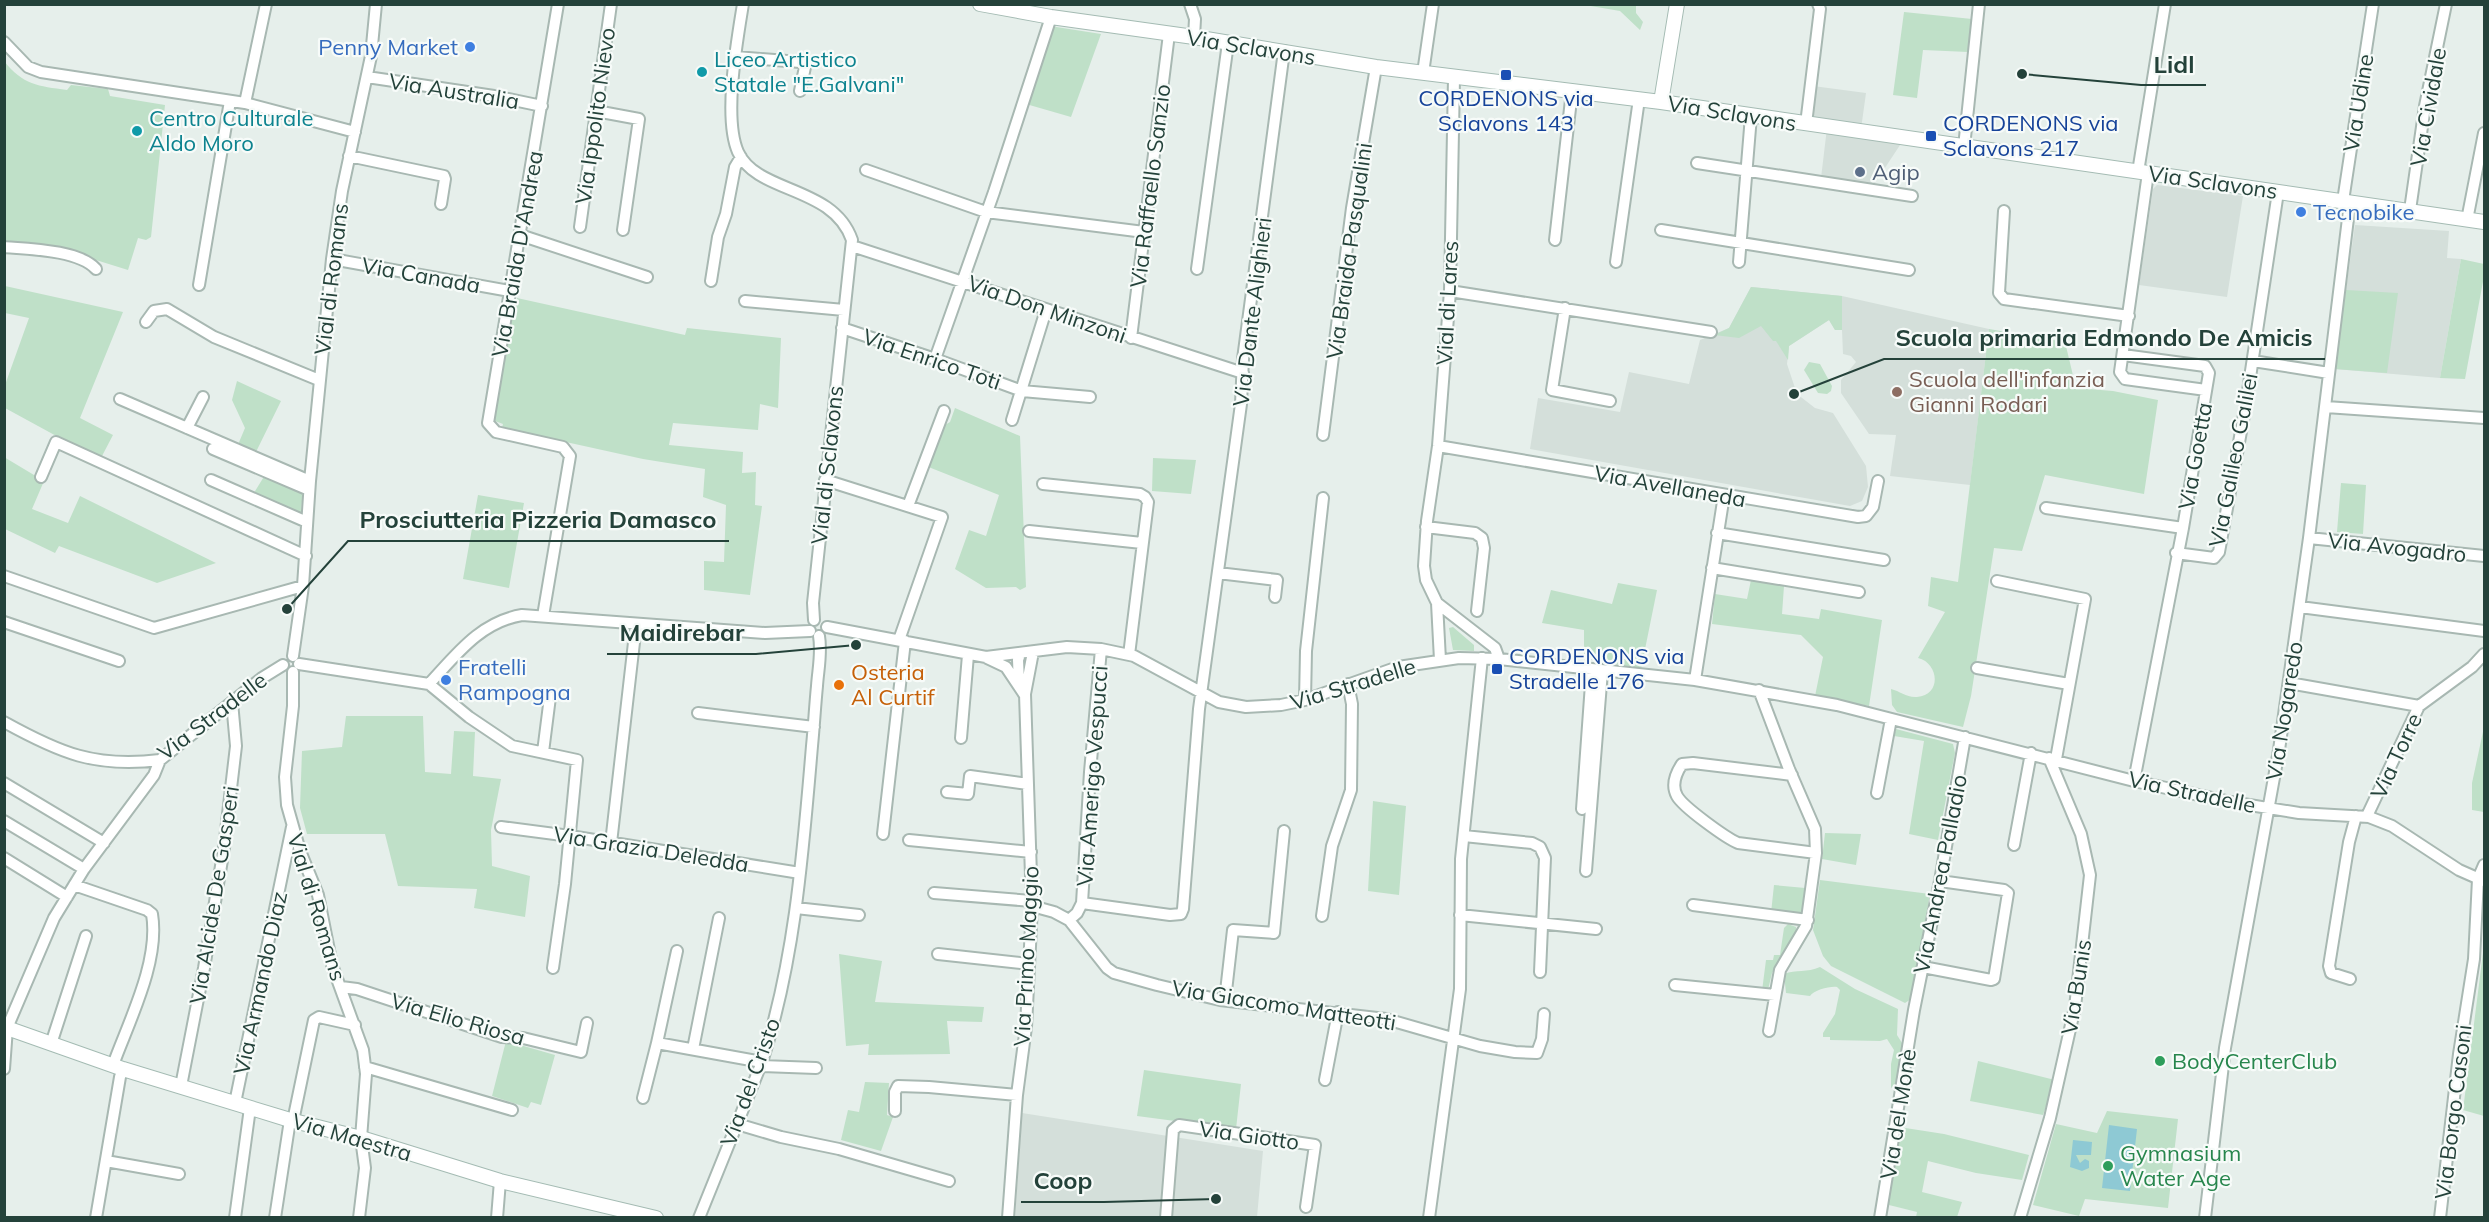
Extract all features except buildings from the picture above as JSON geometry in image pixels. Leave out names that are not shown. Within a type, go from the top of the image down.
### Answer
[{"type":"street","points":[[244,103],[266,4]]},
{"type":"street","name":"Vial di Romans","points":[[359,1218],[365,1168],[361,1138],[365,1067],[363,1050],[332,965],[318,895],[292,827],[286,805],[285,777],[306,556],[309,485],[332,259],[342,190],[367,76],[376,4]]},
{"type":"street","name":"Via Braida D'Andrea","points":[[543,616],[570,456],[563,447],[496,432],[488,423],[558,4]]},
{"type":"street","name":"Via Ippolito Nievo","points":[[580,227],[610,4]]},
{"type":"street","points":[[743,4],[736,57],[732,118],[737,150],[756,172],[820,202],[833,212],[848,229],[852,246]]},
{"type":"street","name":"Via Sclavons","points":[[981,4],[1051,17],[1194,37],[1376,67],[1661,102],[2484,222]]},
{"type":"street","points":[[1190,4],[1195,19],[1194,37]]},
{"type":"street","points":[[1423,73],[1433,4]]},
{"type":"street","points":[[1661,102],[1677,4]]},
{"type":"street","points":[[1806,124],[1820,9],[1818,4]]},
{"type":"street","points":[[1964,147],[1979,4]]},
{"type":"street","name":"Via Goetta","points":[[2165,4],[2120,372],[2125,379],[2206,390]]},
{"type":"street","name":"Via Udine","points":[[2347,201],[2373,4]]},
{"type":"street","name":"Via Cividale","points":[[2410,210],[2426,106],[2446,4]]},
{"type":"street","points":[[935,358],[1051,17]]},
{"type":"street","name":"Via Raffaello Sanzio","points":[[1131,338],[1169,34]]},
{"type":"street","points":[[4,42],[28,67],[41,72],[244,103],[355,132]]},
{"type":"street","points":[[1197,269],[1228,43]]},
{"type":"street","name":"Via Dante Alighieri","points":[[1082,903],[1170,915],[1181,914],[1184,902],[1202,695],[1241,404],[1284,51]]},
{"type":"street","points":[[736,57],[800,62],[805,67],[800,91]]},
{"type":"street","name":"Via Braida Pasqualini","points":[[1323,435],[1352,208],[1376,67]]},
{"type":"street","name":"Via Australia","points":[[367,76],[542,106]]},
{"type":"street","name":"Vial di Lares","points":[[1440,660],[1437,603],[1426,580],[1424,566],[1426,527],[1438,446],[1450,291],[1454,78]]},
{"type":"street","points":[[1555,240],[1572,91]]},
{"type":"street","points":[[1616,262],[1639,99]]},
{"type":"street","points":[[199,285],[230,101]]},
{"type":"street","points":[[596,111],[639,119],[622,230]]},
{"type":"street","points":[[1739,262],[1751,116]]},
{"type":"street","points":[[2467,220],[2484,133]]},
{"type":"street","points":[[349,156],[444,176],[441,204]]},
{"type":"street","points":[[711,280],[718,237],[726,214],[735,167],[741,157]]},
{"type":"street","points":[[1697,163],[1912,196]]},
{"type":"street","points":[[866,170],[986,212],[1144,232]]},
{"type":"street","name":"Via Galileo Galilei","points":[[2176,553],[2214,558],[2219,552],[2253,361],[2278,192]]},
{"type":"street","name":"Via Nogaredo","points":[[2205,1218],[2225,1048],[2268,808],[2300,607],[2326,407],[2347,201]]},
{"type":"street","points":[[2004,212],[1999,293],[2004,299],[2128,316]]},
{"type":"street","points":[[1661,230],[1909,270]]},
{"type":"street","points":[[520,235],[647,277]]},
{"type":"street","name":"Via Don Minzoni","points":[[852,246],[1243,373]]},
{"type":"street","name":"Vial di Sclavons","points":[[814,620],[813,603],[825,480],[852,246]]},
{"type":"street","points":[[4,247],[51,252],[89,261],[96,269]]},
{"type":"street","name":"Via Canada","points":[[332,259],[510,291]]},
{"type":"street","points":[[1450,291],[1711,332]]},
{"type":"street","points":[[745,302],[844,310]]},
{"type":"street","points":[[1565,308],[1552,390],[1610,401]]},
{"type":"street","points":[[146,322],[154,310],[166,309],[214,337],[319,380]]},
{"type":"street","points":[[1012,420],[1046,310]]},
{"type":"street","name":"Via Enrico Toti","points":[[842,328],[935,358],[1022,391],[1090,397]]},
{"type":"street","name":"Via Goetta","points":[[2046,508],[2183,528],[2209,373],[2205,366],[2123,355]]},
{"type":"street","name":"Via Galileo Galilei","points":[[2253,361],[2329,373]]},
{"type":"street","points":[[187,428],[202,397]]},
{"type":"street","points":[[120,399],[309,485]]},
{"type":"street","points":[[2326,407],[2484,418]]},
{"type":"street","points":[[908,506],[944,411]]},
{"type":"street","points":[[41,477],[56,442],[306,556]]},
{"type":"street","name":"Via Avellaneda","points":[[1438,446],[1858,517],[1866,516],[1873,507],[1878,481]]},
{"type":"street","points":[[213,449],[309,485]]},
{"type":"street","points":[[211,480],[307,522]]},
{"type":"street","points":[[825,480],[942,518],[902,641],[883,834]]},
{"type":"street","points":[[1042,484],[1140,494],[1148,502],[1129,655]]},
{"type":"street","points":[[1695,680],[1724,495]]},
{"type":"street","points":[[1305,700],[1306,651],[1323,498]]},
{"type":"street","points":[[1426,527],[1474,533],[1482,538],[1484,548],[1477,611]]},
{"type":"street","name":"Via Galileo Galilei","points":[[2134,781],[2176,553],[2183,528]]},
{"type":"street","points":[[1029,531],[1143,543]]},
{"type":"street","points":[[1717,533],[1884,560]]},
{"type":"street","name":"Via Avogadro","points":[[2309,538],[2484,556]]},
{"type":"street","points":[[1712,568],[1859,592]]},
{"type":"street","points":[[1218,573],[1277,580],[1275,597]]},
{"type":"street","points":[[4,576],[154,628],[303,586]]},
{"type":"street","points":[[1997,581],[2085,598],[2052,758]]},
{"type":"street","name":"Vial di Lares","points":[[1437,603],[1495,648],[1499,659]]},
{"type":"street","points":[[2300,607],[2484,631]]},
{"type":"street","points":[[429,684],[474,636],[501,619],[522,615],[765,633],[815,634],[826,632],[827,627]]},
{"type":"street","points":[[814,620],[810,624],[815,634]]},
{"type":"street","name":"Via Stradelle","points":[[814,620],[822,620],[827,627],[968,655],[986,657],[1067,647],[1129,655],[1175,678],[1202,695],[1219,702],[1246,707],[1281,705],[1305,700],[1398,667],[1440,660],[1499,659],[1695,680],[1759,690],[1891,719],[2052,758],[2134,781],[2299,813],[2362,816],[2392,826],[2459,870],[2481,880]]},
{"type":"street","points":[[4,622],[119,661]]},
{"type":"street","points":[[611,843],[636,625]]},
{"type":"street","name":"Via del Cristo","points":[[699,1218],[761,1064],[784,974],[796,908],[814,727],[820,652],[815,634]]},
{"type":"street","name":"Via Amerigo Vespucci","points":[[1082,903],[1090,772],[1101,650]]},
{"type":"street","name":"Via Primo Maggio","points":[[1008,1218],[1017,1095],[1026,1027],[1032,903],[1024,694],[1033,652]]},
{"type":"street","name":"Via Primo Maggio","points":[[1019,684],[1020,654]]},
{"type":"street","name":"Via Torre","points":[[2362,816],[2419,706],[2472,667],[2484,654]]},
{"type":"street","points":[[961,738],[968,655]]},
{"type":"street","name":"Via Primo Maggio","points":[[986,657],[1006,667],[1024,694]]},
{"type":"street","name":"Via Stradelle","points":[[4,722],[46,745],[96,761],[141,763],[160,760],[261,678],[283,665],[285,658],[295,664]]},
{"type":"street","points":[[1429,1218],[1461,989],[1461,859],[1482,658]]},
{"type":"street","points":[[295,664],[429,684],[498,738],[512,746],[577,760],[553,968]]},
{"type":"street","points":[[1977,668],[2069,684]]},
{"type":"street","points":[[1582,809],[1597,670]]},
{"type":"street","points":[[1586,871],[1597,670]]},
{"type":"street","points":[[2289,683],[2419,706]]},
{"type":"street","points":[[1322,916],[1332,846],[1351,790],[1352,704],[1348,684]]},
{"type":"street","points":[[1759,690],[1815,829],[1816,853],[1808,920],[1780,970],[1769,1031]]},
{"type":"street","points":[[543,752],[550,697]]},
{"type":"street","name":"Via Alcide De Gasperi","points":[[181,1086],[224,848],[236,746],[232,702]]},
{"type":"street","points":[[698,713],[814,727]]},
{"type":"street","points":[[1877,793],[1891,719]]},
{"type":"street","name":"Via Andrea Palladio","points":[[1914,1010],[1940,881],[1965,737]]},
{"type":"street","points":[[2014,845],[2031,753]]},
{"type":"street","name":"Via Bunis","points":[[2020,1218],[2049,1118],[2076,1007],[2090,875],[2081,834],[2052,758]]},
{"type":"street","points":[[4,1070],[5,1028],[54,918],[84,869],[154,775],[160,760]]},
{"type":"street","points":[[1792,775],[1693,763],[1682,764],[1676,773],[1674,783],[1676,795],[1684,804],[1729,839],[1738,843],[1816,853]]},
{"type":"street","points":[[946,792],[968,794],[970,776],[1028,784]]},
{"type":"street","points":[[4,783],[104,843]]},
{"type":"street","points":[[2350,979],[2331,973],[2329,966],[2349,842],[2362,816]]},
{"type":"street","points":[[4,821],[84,869]]},
{"type":"street","name":"Via Armando Diaz","points":[[235,1103],[292,827]]},
{"type":"street","name":"Via Grazia Deledda","points":[[501,827],[800,873]]},
{"type":"street","points":[[1225,1000],[1233,930],[1274,933],[1284,831]]},
{"type":"street","points":[[1464,836],[1532,843],[1540,847],[1545,858],[1540,923],[1540,972]]},
{"type":"street","points":[[909,840],[1031,852]]},
{"type":"street","points":[[4,858],[67,897]]},
{"type":"street","name":"Via Borgo Casoni","points":[[2440,1218],[2458,1054],[2474,959],[2484,865]]},
{"type":"street","points":[[1923,967],[1994,979],[2008,893],[2004,890],[1940,881]]},
{"type":"street","points":[[74,885],[147,910],[152,914],[154,927],[150,963],[118,1067],[120,1077],[96,1218]]},
{"type":"street","name":"Via Giacomo Matteotti","points":[[934,892],[1032,903],[1069,920],[1107,968],[1114,973],[1157,986],[1225,1000],[1338,1012],[1416,1026],[1454,1040],[1515,1052],[1537,1053],[1542,1040],[1544,1014]]},
{"type":"street","points":[[1069,920],[1077,913],[1082,903]]},
{"type":"street","points":[[1693,905],[1808,920]]},
{"type":"street","points":[[796,908],[859,915]]},
{"type":"street","points":[[1460,915],[1596,929]]},
{"type":"street","points":[[693,1050],[719,918]]},
{"type":"street","points":[[51,1044],[86,936]]},
{"type":"street","points":[[643,1098],[677,951]]},
{"type":"street","points":[[938,954],[1029,964]]},
{"type":"street","points":[[1675,984],[1775,995]]},
{"type":"street","name":"Via Elio Riosa","points":[[341,987],[357,990],[502,1037],[523,1038],[581,1052],[587,1023]]},
{"type":"street","name":"Via del Monè","points":[[1880,1218],[1909,1052],[1914,1010]]},
{"type":"street","points":[[1325,1080],[1338,1012]]},
{"type":"street","points":[[275,1218],[291,1120],[314,1020],[319,1017],[355,1024]]},
{"type":"street","name":"Via Maestra","points":[[5,1028],[118,1067],[250,1108],[361,1138],[500,1181],[656,1218]]},
{"type":"street","points":[[657,1043],[761,1064],[816,1068]]},
{"type":"street","points":[[365,1067],[512,1110]]},
{"type":"street","points":[[895,1111],[895,1092],[898,1086],[1017,1095]]},
{"type":"street","points":[[235,1218],[250,1108]]},
{"type":"street","points":[[737,1124],[780,1137],[839,1149],[949,1180]]},
{"type":"street","name":"Via Giotto","points":[[1166,1218],[1173,1130],[1179,1125],[1315,1145],[1306,1207]]},
{"type":"street","points":[[105,1161],[179,1174]]},
{"type":"street","points":[[497,1218],[500,1181]]},
{"type":"shaded area","points":[[1813,86],[1866,93],[1861,129],[1809,121]]},
{"type":"shaded area","points":[[1827,128],[1904,139],[1873,186],[1821,178]]},
{"type":"shaded area","points":[[2157,185],[2243,196],[2227,297],[2139,285],[2153,189]]},
{"type":"shaded area","points":[[2355,225],[2449,231],[2447,258],[2461,259],[2440,378],[2335,369]]},
{"type":"shaded area","points":[[1751,287],[1842,296],[1989,329],[1970,485],[1890,476],[1896,435],[1869,434],[1841,393],[1841,380],[1856,362],[1851,356],[1843,354],[1842,330],[1835,330],[1829,320],[1789,346],[1787,364],[1797,394],[1815,408],[1833,413],[1866,466],[1868,487],[1862,501],[1850,506],[1530,449],[1538,398],[1620,412],[1629,372],[1689,384],[1700,340],[1729,328]]},
{"type":"shaded area","points":[[1022,1113],[1263,1151],[1257,1217],[1015,1218]]},
{"type":"green space","points":[[1579,4],[1636,5],[1636,13],[1643,22],[1640,30],[1620,11]]},
{"type":"green space","points":[[1904,12],[1972,19],[1968,52],[1923,50],[1917,98],[1893,95]]},
{"type":"green space","points":[[1050,26],[1101,34],[1071,117],[1026,104]]},
{"type":"green space","points":[[4,61],[25,80],[39,85],[67,90],[71,85],[108,89],[110,96],[165,105],[151,237],[146,240],[138,238],[128,270],[67,251],[5,243]]},
{"type":"green space","points":[[2461,259],[2484,264],[2484,276],[2465,379],[2440,378]]},
{"type":"green space","points":[[5,286],[123,312],[80,418],[113,435],[102,456],[71,444],[5,408],[5,385],[29,318],[5,313]]},
{"type":"green space","points":[[1751,287],[1842,296],[1842,330],[1835,330],[1829,320],[1789,346],[1788,360],[1776,341],[1773,341],[1761,326],[1739,338],[1714,335],[1729,328]]},
{"type":"green space","points":[[2346,290],[2398,293],[2387,373],[2335,369]]},
{"type":"green space","points":[[517,298],[685,335],[687,328],[781,338],[778,408],[760,404],[758,430],[673,423],[669,445],[743,452],[742,473],[756,472],[755,505],[762,506],[750,595],[704,590],[704,561],[724,562],[726,505],[703,497],[705,469],[643,459],[502,428],[503,424],[495,421],[493,418],[510,317],[513,315]]},
{"type":"green space","points":[[1989,329],[2065,342],[2076,388],[2113,391],[2158,400],[2144,494],[2045,475],[2022,551],[1994,548],[1971,696],[1963,727],[1897,712],[1892,705],[1891,689],[1917,697],[1931,691],[1934,685],[1934,672],[1925,661],[1918,658],[1945,612],[1928,606],[1931,577],[1958,582]]},
{"type":"green space","points":[[1809,362],[1820,364],[1832,386],[1831,391],[1827,394],[1818,393],[1804,370]]},
{"type":"green space","points":[[237,381],[281,401],[254,456],[237,447],[245,428],[232,400]]},
{"type":"green space","points":[[955,408],[1020,436],[1026,587],[1020,590],[1016,587],[986,588],[955,569],[969,530],[986,536],[999,495],[926,466],[938,429],[950,422]]},
{"type":"green space","points":[[4,457],[44,481],[32,509],[68,523],[80,496],[216,563],[157,583],[59,546],[55,553],[5,529]]},
{"type":"green space","points":[[1153,458],[1196,460],[1191,494],[1152,491]]},
{"type":"green space","points":[[265,475],[303,492],[300,521],[252,496]]},
{"type":"green space","points":[[2341,483],[2366,485],[2363,534],[2337,532]]},
{"type":"green space","points":[[478,495],[524,503],[509,588],[463,579]]},
{"type":"green space","points":[[1751,580],[1784,586],[1782,614],[1819,619],[1821,609],[1882,620],[1869,706],[1815,696],[1823,657],[1801,635],[1712,624],[1715,594],[1747,599]]},
{"type":"green space","points":[[1618,583],[1657,590],[1641,669],[1584,658],[1584,630],[1542,623],[1551,590],[1612,604]]},
{"type":"green space","points":[[1453,627],[1474,645],[1474,651],[1453,650],[1449,628]]},
{"type":"green space","points":[[346,716],[423,716],[425,772],[451,774],[454,731],[475,732],[473,776],[501,779],[491,830],[492,866],[530,876],[525,917],[474,908],[477,889],[398,886],[385,834],[307,834],[300,808],[302,751],[342,747]]},
{"type":"green space","points":[[2484,727],[2484,812],[2472,810],[2472,783]]},
{"type":"green space","points":[[1896,729],[1953,744],[1955,753],[1938,840],[1909,834],[1924,741],[1894,736]]},
{"type":"green space","points":[[1373,801],[1406,806],[1399,895],[1368,891]]},
{"type":"green space","points":[[1825,833],[1861,834],[1856,865],[1822,859]]},
{"type":"green space","points":[[1820,880],[1930,894],[1911,999],[1905,1003],[1831,966],[1823,956],[1813,930]]},
{"type":"green space","points":[[1774,885],[1805,888],[1801,916],[1771,913]]},
{"type":"green space","points":[[1788,924],[1796,927],[1797,933],[1772,973],[1768,990],[1762,991],[1766,960],[1773,960],[1774,955],[1780,955],[1784,928]]},
{"type":"green space","points":[[2484,945],[2484,1116],[2463,1110]]},
{"type":"green space","points":[[839,954],[882,961],[875,1002],[984,1007],[982,1022],[947,1021],[950,1054],[868,1055],[869,1044],[846,1046]]},
{"type":"green space","points":[[1820,967],[1855,989],[1898,1009],[1897,1035],[1902,1043],[1901,1057],[1898,1082],[1891,1088],[1891,1064],[1894,1050],[1887,1039],[1880,1041],[1830,1040],[1830,1037],[1823,1037],[1823,1033],[1835,1014],[1840,990],[1837,987],[1822,989],[1810,996],[1786,993],[1784,974]]},
{"type":"green space","points":[[506,1041],[555,1055],[541,1105],[531,1102],[528,1108],[492,1096]]},
{"type":"green space","points":[[1978,1061],[2055,1080],[2043,1115],[1970,1101]]},
{"type":"green space","points":[[1144,1070],[1241,1084],[1236,1129],[1137,1116]]},
{"type":"green space","points":[[865,1082],[889,1083],[887,1115],[893,1117],[881,1151],[841,1140],[848,1110],[859,1112]]},
{"type":"green space","name":"Gymnasium Water Age","points":[[2107,1111],[2178,1119],[2168,1208],[2085,1199],[2079,1216],[2033,1205],[2056,1124],[2097,1133]]},
{"type":"green space","points":[[1899,1127],[1944,1134],[2029,1155],[2022,1180],[1976,1173],[1928,1161],[1922,1192],[1962,1202],[1957,1217],[1916,1217],[1917,1212],[1885,1204]]},
{"type":"water","points":[[2109,1125],[2137,1129],[2130,1191],[2102,1188]]},
{"type":"water","points":[[2073,1140],[2092,1142],[2091,1155],[2076,1155],[2080,1163],[2085,1159],[2089,1161],[2089,1168],[2082,1171],[2070,1167]]},
{"type":"place","name":"Penny Market","points":[[470,47]]},
{"type":"place","name":"Liceo Artistico Statale \"E.Galvani\"","points":[[702,72]]},
{"type":"place","name":"Lidl","points":[[2022,74]]},
{"type":"place","name":"CORDENONS via Sclavons 143","points":[[1506,75]]},
{"type":"place","name":"Centro Culturale Aldo Moro","points":[[137,131]]},
{"type":"place","name":"CORDENONS via Sclavons 217","points":[[1931,136]]},
{"type":"place","name":"Agip","points":[[1860,172]]},
{"type":"place","name":"Tecnobike","points":[[2301,212]]},
{"type":"place","name":"Scuola dell'infanzia Gianni Rodari","points":[[1897,392]]},
{"type":"place","name":"Scuola primaria Edmondo De Amicis","points":[[1794,394]]},
{"type":"place","name":"Prosciutteria Pizzeria Damasco","points":[[287,609]]},
{"type":"place","name":"Maidirebar","points":[[856,645]]},
{"type":"place","name":"CORDENONS via Stradelle 176","points":[[1497,669]]},
{"type":"place","name":"Fratelli Rampogna","points":[[446,680]]},
{"type":"place","name":"Osteria Al Curtif","points":[[839,685]]},
{"type":"place","name":"BodyCenterClub","points":[[2160,1061]]},
{"type":"place","name":"Gymnasium Water Age","points":[[2108,1166]]},
{"type":"place","name":"Coop","points":[[1216,1199]]}]
